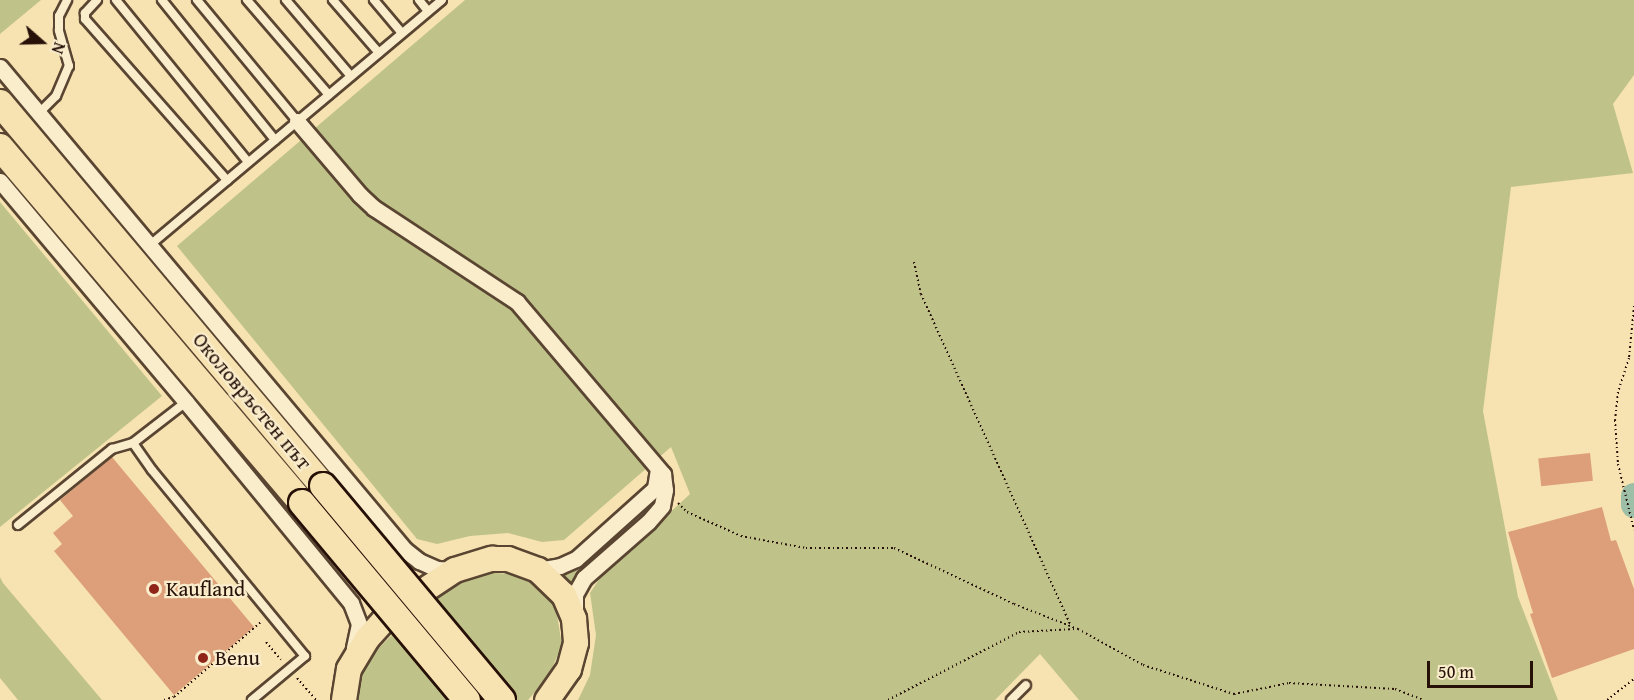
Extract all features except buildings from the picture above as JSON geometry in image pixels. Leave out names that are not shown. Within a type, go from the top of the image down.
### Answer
[{"type":"highway","name":"Околовръстен път","points":[[0,103],[502,700]]},
{"type":"highway","name":"Околовръстен път","points":[[0,147],[467,700]]},
{"type":"main road","points":[[344,700],[349,669],[367,639],[384,620],[408,600],[455,570],[492,559],[524,563],[538,570],[564,595],[574,619],[576,643],[569,669],[547,700]]},
{"type":"street","name":"Околовръстен път","points":[[0,67],[405,550],[419,561],[437,569],[455,570]]},
{"type":"street","points":[[297,121],[360,195],[374,208],[517,302],[663,474],[665,490],[662,506],[648,522],[584,578],[575,594],[574,619]]},
{"type":"street","points":[[0,181],[186,402],[356,610],[359,624],[349,669]]},
{"type":"street","points":[[538,570],[560,566],[576,558],[655,488],[658,467]]},
{"type":"street","points":[[556,700],[569,669]]},
{"type":"lane","points":[[39,114],[56,96],[69,66],[59,30],[59,16],[67,0]]},
{"type":"lane","points":[[97,0],[85,13],[85,19],[227,180]]},
{"type":"lane","points":[[116,0],[248,162]]},
{"type":"lane","points":[[162,0],[275,140]]},
{"type":"lane","points":[[196,0],[297,121]]},
{"type":"lane","points":[[247,0],[329,95]]},
{"type":"lane","points":[[286,0],[351,76]]},
{"type":"lane","points":[[333,0],[379,53]]},
{"type":"lane","points":[[374,0],[402,33]]},
{"type":"lane","points":[[419,0],[428,11]]},
{"type":"lane","points":[[150,245],[442,0]]},
{"type":"lane","points":[[18,525],[112,449],[133,442],[186,402]]},
{"type":"lane","points":[[133,442],[152,470],[305,656],[252,700]]},
{"type":"lane","points":[[1011,700],[1026,685]]},
{"type":"path","points":[[914,262],[921,294],[1071,626]]},
{"type":"path","points":[[1634,306],[1629,358],[1618,392],[1615,420],[1618,464],[1634,530]]},
{"type":"path","points":[[665,490],[687,512],[741,536],[806,548],[894,548],[1014,604],[1078,629],[1143,665],[1234,694],[1289,683],[1395,688],[1424,700]]},
{"type":"path","points":[[164,700],[174,697],[271,613]]},
{"type":"path","points":[[888,700],[1019,632],[1078,629]]},
{"type":"path","points":[[1607,700],[1634,679]]},
{"type":"green space","points":[[0,0],[41,0],[0,34]]},
{"type":"green space","points":[[465,0],[1634,0],[1634,75],[1613,104],[1633,173],[1511,187],[1483,411],[1518,597],[1558,700],[1079,700],[1040,654],[995,700],[578,700],[590,675],[596,635],[590,593],[602,575],[690,494],[671,447],[564,540],[542,542],[508,533],[470,536],[437,544],[417,539],[177,246]]},
{"type":"green space","points":[[0,202],[162,396],[0,527]]},
{"type":"green space","points":[[653,501],[650,510],[578,571],[568,592],[553,573],[579,563]]},
{"type":"green space","points":[[483,572],[526,575],[555,602],[562,646],[548,677],[528,700],[355,700],[356,690],[368,659],[411,616],[448,590]]},
{"type":"green space","points":[[0,577],[102,700],[18,700],[0,678]]},
{"type":"waterway","points":[[1634,496],[1634,505]]},
{"type":"place","name":"Kaufland","points":[[154,589]]},
{"type":"place","name":"Benu","points":[[203,658]]}]
